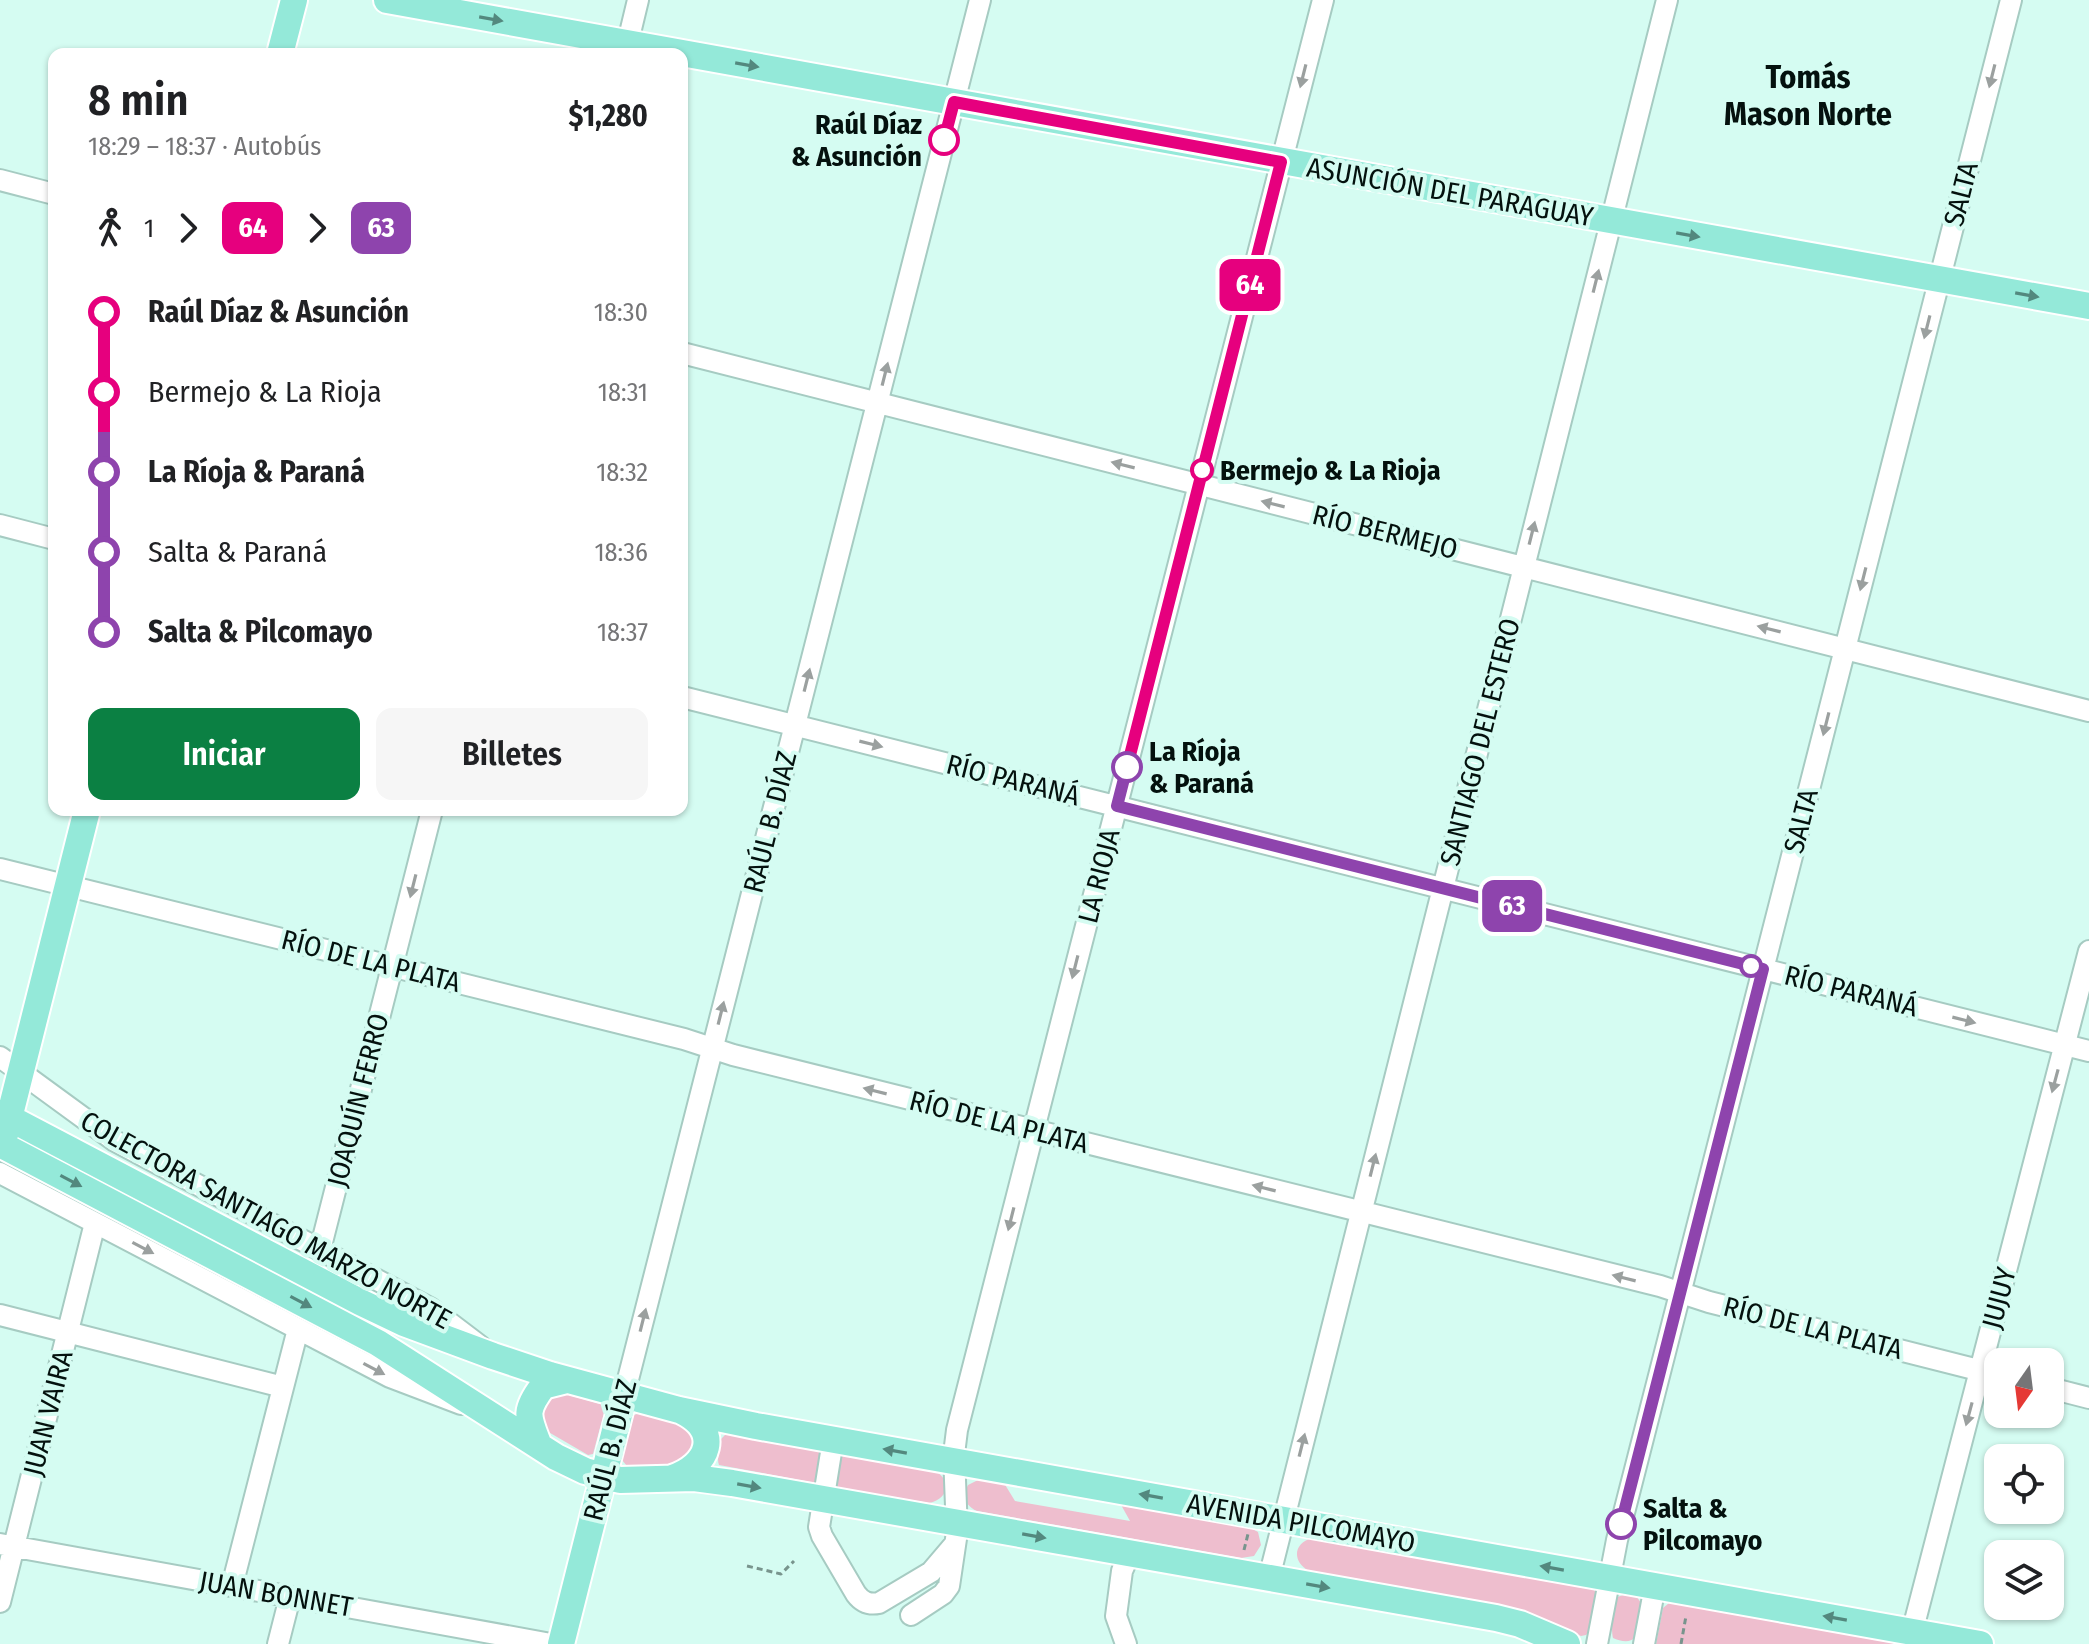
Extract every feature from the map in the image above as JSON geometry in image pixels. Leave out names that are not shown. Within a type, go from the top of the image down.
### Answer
[{"type":"main road","points":[[282,48],[294,0]]},
{"type":"main road","name":"ASUNCIÓN DEL PARAGUAY","points":[[387,0],[621,48]]},
{"type":"main road","name":"ASUNCIÓN DEL PARAGUAY","points":[[688,59],[954,102],[2089,306]]},
{"type":"main road","points":[[85,816],[68,885],[10,1064],[1,1147],[378,1343],[539,1446],[603,1477],[637,1481],[672,1478],[717,1480],[823,1499],[957,1532],[1130,1553],[1496,1618],[1520,1624],[1567,1644]]},
{"type":"main road","name":"AVENIDA PILCOMAYO","points":[[4,1115],[374,1309],[493,1356],[567,1380],[679,1410],[1655,1586],[1910,1638],[1980,1644]]},
{"type":"main road","points":[[539,1446],[528,1417],[533,1400],[543,1386],[567,1380]]},
{"type":"main road","name":"RAÚL B. DÍAZ","points":[[561,1644],[624,1395]]},
{"type":"main road","points":[[672,1478],[698,1464],[707,1443],[700,1424],[679,1410]]},
{"type":"street","points":[[626,48],[638,0]]},
{"type":"street","name":"RAÚL B. DÍAZ","points":[[624,1395],[980,0]]},
{"type":"street","name":"LA RIOJA","points":[[911,1615],[947,1591],[957,1532],[954,1461],[957,1430],[1323,0]]},
{"type":"street","name":"SANTIAGO DEL ESTERO","points":[[1269,1578],[1667,0]]},
{"type":"street","name":"SALTA","points":[[1597,1644],[1615,1550],[2011,0]]},
{"type":"street","points":[[0,180],[48,192]]},
{"type":"street","name":"RÍO BERMEJO","points":[[688,355],[2089,711]]},
{"type":"street","points":[[0,525],[48,537]]},
{"type":"street","name":"RÍO PARANÁ","points":[[688,698],[2089,1051]]},
{"type":"street","name":"JOAQUÍN FERRO","points":[[320,1250],[430,816]]},
{"type":"street","name":"RÍO DE LA PLATA","points":[[0,869],[684,1039],[740,1057],[1984,1371]]},
{"type":"street","name":"JUJUY","points":[[1995,1348],[2089,951]]},
{"type":"street","name":"COLECTORA SANTIAGO MARZO NORTE","points":[[10,1064],[123,1147],[430,1308],[493,1356]]},
{"type":"street","points":[[0,1173],[398,1381],[491,1415]]},
{"type":"street","name":"JUAN VAIRA","points":[[0,1602],[7,1545],[68,1332],[95,1223]]},
{"type":"street","points":[[0,1315],[283,1387]]},
{"type":"street","points":[[232,1586],[298,1329]]},
{"type":"street","name":"JUJUY","points":[[1910,1638],[1984,1389]]},
{"type":"street","points":[[2064,1392],[2089,1398]]},
{"type":"street","points":[[833,1440],[819,1519],[822,1536],[856,1594],[868,1603],[883,1601],[927,1576],[938,1566],[957,1532]]},
{"type":"street","name":"JUAN BONNET","points":[[7,1545],[551,1644]]},
{"type":"street","points":[[1126,1644],[1116,1616],[1122,1571],[1130,1553]]},
{"type":"street","points":[[1644,1644],[1655,1586]]},
{"type":"street","points":[[278,1644],[290,1597]]},
{"type":"path","points":[[1243,1558],[1249,1526]]},
{"type":"path","points":[[747,1566],[781,1574],[794,1561]]},
{"type":"path","points":[[1681,1644],[1688,1606]]},
{"type":"shaded area","points":[[561,1393],[604,1405],[593,1454],[588,1455],[545,1430],[538,1420],[545,1397]]},
{"type":"shaded area","points":[[640,1413],[683,1426],[692,1439],[686,1456],[667,1465],[627,1466],[622,1460],[634,1415]]},
{"type":"shaded area","points":[[726,1434],[822,1451],[816,1483],[719,1465],[721,1439]]},
{"type":"shaded area","points":[[840,1454],[934,1470],[944,1479],[946,1489],[941,1498],[929,1503],[835,1487]]},
{"type":"shaded area","points":[[980,1479],[1004,1483],[1015,1501],[1130,1521],[1120,1503],[1247,1526],[1258,1532],[1261,1545],[1254,1556],[1241,1558],[977,1511],[967,1503],[965,1493],[968,1485]]},
{"type":"shaded area","points":[[1312,1538],[1589,1587],[1596,1594],[1590,1631],[1581,1636],[1508,1607],[1309,1571],[1300,1563],[1297,1553],[1301,1544]]},
{"type":"shaded area","points":[[1617,1597],[1637,1597],[1641,1603],[1635,1637],[1628,1641],[1613,1638],[1612,1635],[1614,1606]]},
{"type":"shaded area","points":[[1669,1603],[1894,1644],[1656,1644],[1663,1608]]},
{"type":"bus line","name":"64","points":[[944,140],[954,102],[1281,162],[1127,767]]},
{"type":"bus line","name":"63","points":[[1127,767],[1117,806],[1763,969],[1621,1524]]},
{"type":"place","name":"Raúl Díaz & Asunción","points":[[944,140]]},
{"type":"place","name":"Bermejo & La Rioja","points":[[1202,470]]},
{"type":"place","name":"La Ríoja & Paraná","points":[[1127,767]]},
{"type":"place","name":"Salta & Pilcomayo","points":[[1621,1524]]},
{"type":"district","name":"Tomás Mason Norte","points":[[1808,96]]}]
